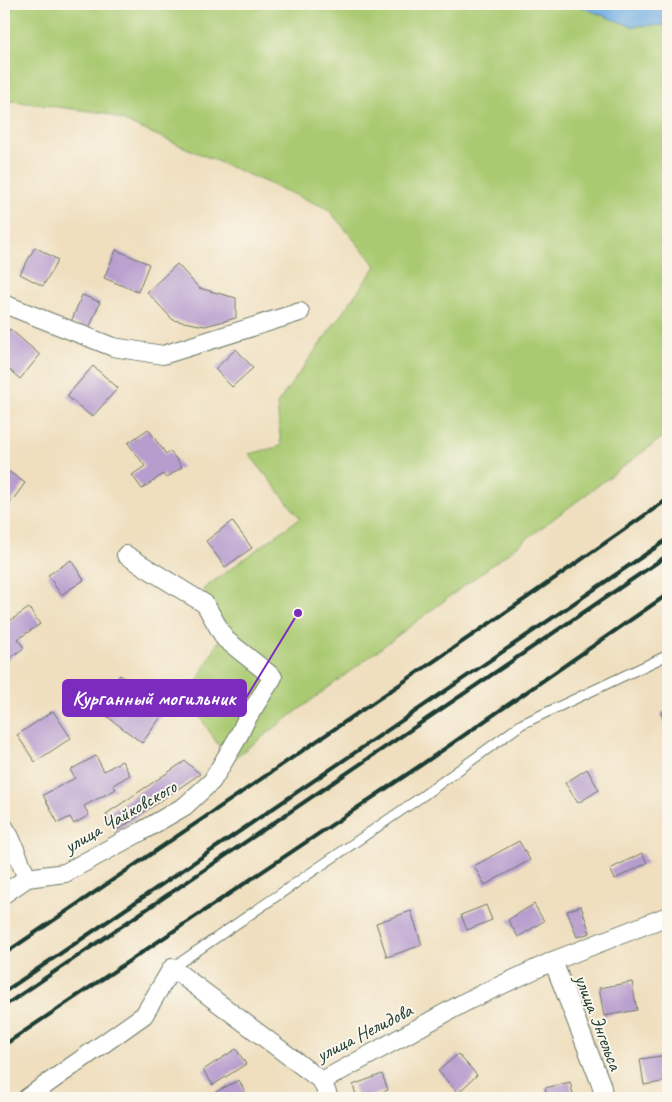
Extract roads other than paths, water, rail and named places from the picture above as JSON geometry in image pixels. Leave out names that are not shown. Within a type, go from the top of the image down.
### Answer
[{"type":"street","points":[[4,304],[113,347],[163,355],[300,312]]},
{"type":"street","name":"улица Чайковского","points":[[4,894],[27,878],[65,873],[142,832],[185,806],[212,781],[238,740],[246,720],[273,677],[225,640],[205,604],[126,556]]},
{"type":"street","points":[[4,827],[27,878]]},
{"type":"street","name":"улица Нелидова","points":[[172,968],[322,1082],[467,1001],[553,961],[668,916]]},
{"type":"street","name":"улица Энгельса","points":[[553,961],[601,1084],[604,1098]]},
{"type":"street","points":[[27,1098],[144,1015],[172,968]]},
{"type":"street","points":[[322,1082],[329,1098]]},
{"type":"lane","points":[[172,968],[424,795],[522,724],[668,655]]},
{"type":"water","points":[[573,4],[668,4],[668,25],[631,26]]},
{"type":"railway","points":[[4,954],[515,606],[668,499]]},
{"type":"railway","points":[[4,992],[668,539]]},
{"type":"railway","points":[[4,1006],[668,555]]},
{"type":"railway","points":[[4,1045],[424,763],[668,594]]},
{"type":"place","name":"Курганный могильник","points":[[298,613]]}]
